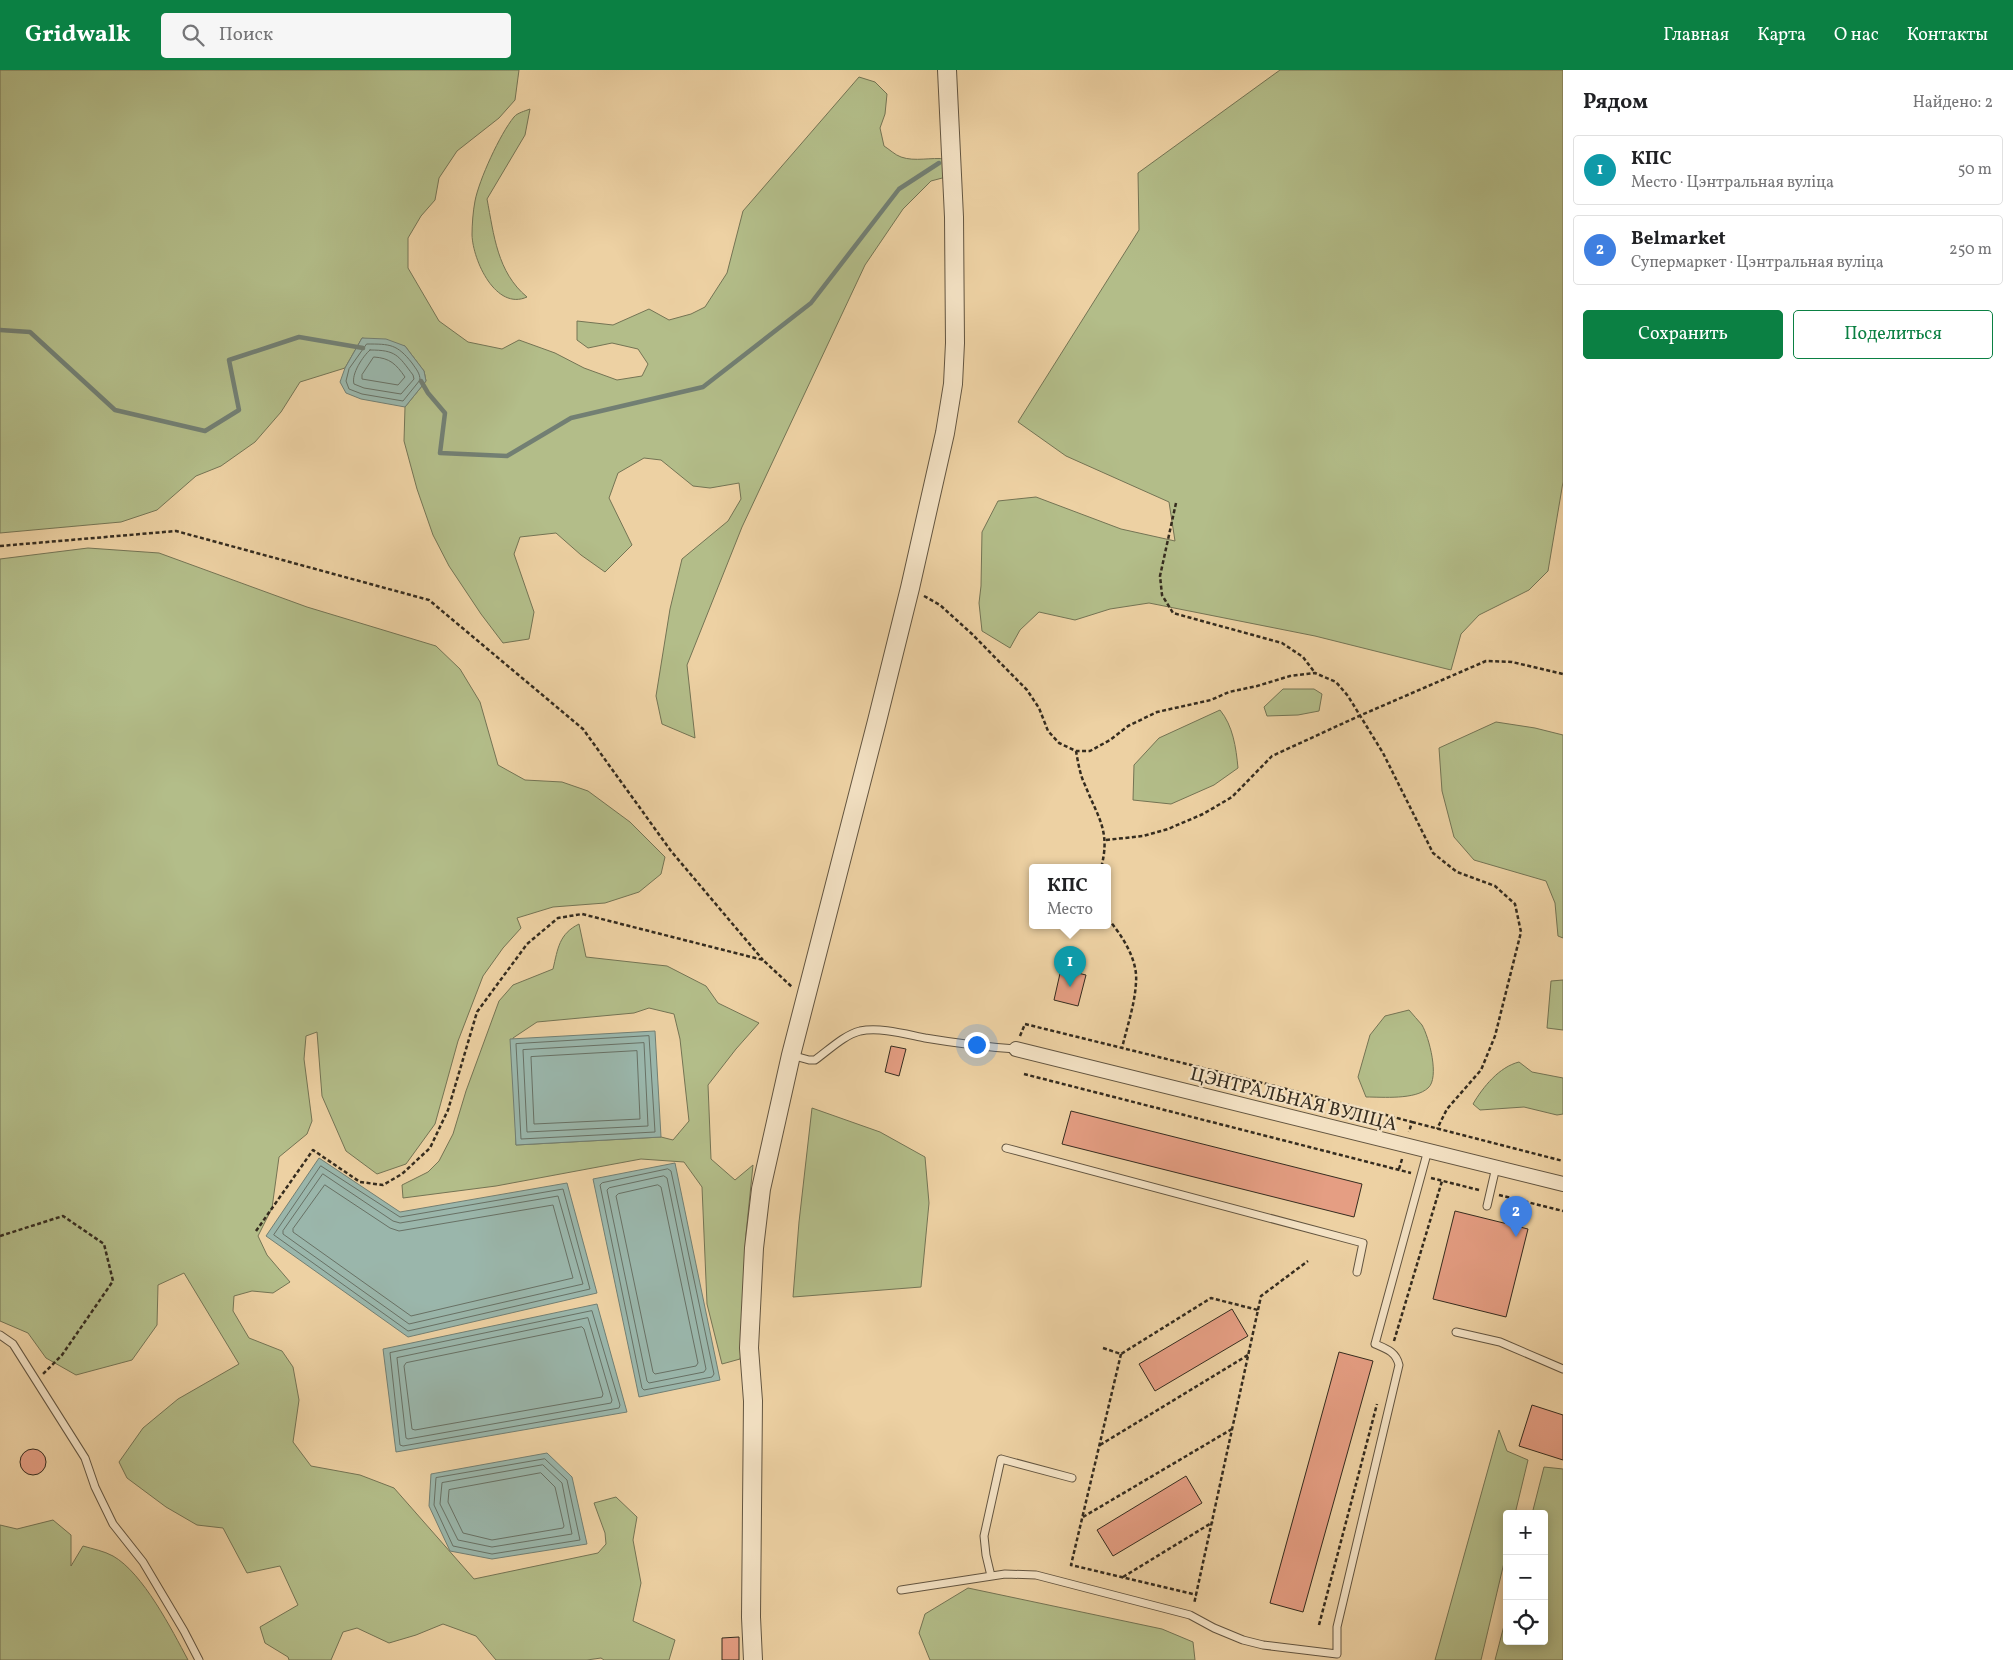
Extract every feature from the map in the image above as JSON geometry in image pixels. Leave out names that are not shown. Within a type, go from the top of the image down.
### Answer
[{"type":"street","points":[[753,1660],[751,1618],[753,1401],[750,1348],[754,1248],[761,1189],[791,1055],[910,588],[945,433],[953,384],[955,343],[954,217],[948,70]]},
{"type":"street","name":"ЦЭНТРАЛЬНАЯ ВУЛІЦА","points":[[1016,1049],[1563,1184]]},
{"type":"lane","points":[[791,1055],[815,1060],[846,1038],[868,1030],[892,1032],[981,1047],[1016,1049]]},
{"type":"lane","points":[[1006,1148],[1363,1243],[1357,1272]]},
{"type":"lane","points":[[901,1590],[991,1576],[1024,1574],[1050,1578],[1190,1615],[1214,1628],[1244,1640],[1263,1645],[1337,1654],[1337,1627],[1399,1365],[1397,1356],[1391,1351],[1375,1344],[1428,1150]]},
{"type":"lane","points":[[1487,1206],[1496,1167]]},
{"type":"lane","points":[[1456,1332],[1500,1342],[1563,1369]]},
{"type":"lane","points":[[0,1335],[13,1344],[85,1458],[95,1486],[113,1524],[143,1562],[199,1660]]},
{"type":"lane","points":[[991,1576],[984,1536],[1001,1459],[1072,1478]]},
{"type":"path","points":[[1176,503],[1160,576],[1162,595],[1173,613],[1282,643],[1303,657],[1315,673],[1336,682],[1348,696],[1383,753],[1433,853],[1457,872],[1495,886],[1515,904],[1521,932],[1495,1036],[1481,1070],[1447,1109],[1437,1129]]},
{"type":"path","points":[[0,546],[176,531],[429,600],[583,729],[671,850],[763,960],[805,1000]]},
{"type":"path","points":[[910,588],[940,605],[972,634],[1027,690],[1040,708],[1048,731],[1059,743],[1076,751],[1090,751],[1110,740],[1128,726],[1157,712],[1211,700],[1229,692],[1290,676],[1315,673]]},
{"type":"path","points":[[1106,840],[1144,836],[1168,829],[1204,814],[1232,797],[1272,756],[1486,661],[1512,662],[1563,674]]},
{"type":"path","points":[[1076,751],[1084,784],[1099,817],[1106,840],[1102,864]]},
{"type":"path","points":[[256,1231],[313,1150],[360,1182],[383,1185],[402,1174],[430,1148],[448,1110],[477,1012],[527,944],[558,918],[582,914],[763,960]]},
{"type":"path","points":[[1111,922],[1118,930],[1130,953],[1137,981],[1122,1048]]},
{"type":"path","points":[[1016,1049],[1024,1024],[1300,1092],[1563,1161]]},
{"type":"path","points":[[1024,1074],[1563,1211]]},
{"type":"path","points":[[1399,1169],[1412,1122]]},
{"type":"path","points":[[1391,1351],[1442,1181]]},
{"type":"path","points":[[0,1236],[63,1216],[104,1244],[113,1280],[62,1355],[37,1380]]},
{"type":"path","points":[[1190,1615],[1197,1595],[1261,1296],[1308,1261]]},
{"type":"path","points":[[1197,1595],[1072,1565],[1122,1354],[1211,1298],[1258,1310]]},
{"type":"path","points":[[1103,1348],[1122,1354]]},
{"type":"path","points":[[1100,1445],[1248,1355]]},
{"type":"path","points":[[1319,1625],[1378,1398]]},
{"type":"path","points":[[1083,1517],[1232,1429]]},
{"type":"path","points":[[1123,1577],[1213,1522]]},
{"type":"green space","points":[[0,70],[519,70],[515,100],[499,118],[457,151],[439,178],[435,200],[421,216],[408,238],[408,268],[439,321],[468,342],[502,349],[519,340],[555,353],[584,368],[617,380],[642,376],[648,364],[638,349],[612,343],[588,348],[577,340],[577,321],[613,325],[649,309],[669,320],[691,314],[705,307],[727,273],[743,211],[859,77],[875,82],[887,94],[885,114],[880,128],[884,146],[901,157],[946,159],[946,177],[931,181],[903,209],[865,265],[742,527],[687,665],[695,738],[662,724],[656,696],[670,609],[682,559],[728,521],[741,499],[739,483],[710,488],[693,486],[661,460],[644,458],[618,473],[609,498],[632,545],[605,572],[581,555],[556,533],[520,537],[514,554],[534,612],[529,639],[503,643],[449,566],[433,535],[417,489],[404,441],[405,407],[426,381],[424,371],[405,346],[362,338],[345,368],[300,382],[281,412],[255,442],[221,466],[196,476],[157,510],[121,522],[0,533]]},
{"type":"green space","points":[[1280,70],[1563,70],[1563,482],[1548,571],[1529,590],[1479,615],[1461,634],[1451,670],[1315,636],[1149,603],[1110,609],[1075,620],[1039,612],[1020,630],[1010,648],[982,631],[979,603],[982,532],[998,501],[1036,497],[1121,529],[1175,541],[1169,502],[1066,456],[1018,422],[1139,230],[1138,173]]},
{"type":"green space","points":[[530,109],[525,135],[487,199],[498,252],[509,276],[527,297],[516,299],[505,297],[496,290],[482,270],[473,246],[473,218],[477,192],[497,146],[514,117]]},
{"type":"green space","points":[[88,548],[159,553],[307,607],[436,646],[460,669],[480,702],[498,765],[525,780],[562,782],[588,791],[630,822],[665,857],[661,874],[639,892],[605,903],[553,907],[517,918],[521,928],[503,948],[483,976],[458,1041],[435,1124],[406,1164],[377,1174],[346,1151],[322,1096],[317,1032],[306,1036],[304,1059],[312,1121],[307,1134],[279,1157],[272,1208],[258,1236],[267,1255],[290,1282],[273,1293],[252,1291],[234,1296],[233,1311],[249,1338],[282,1351],[293,1367],[299,1400],[293,1442],[311,1466],[360,1475],[394,1488],[474,1579],[598,1553],[606,1544],[605,1533],[594,1503],[616,1497],[637,1517],[633,1540],[641,1583],[633,1621],[675,1640],[669,1660],[604,1660],[601,1658],[587,1660],[496,1660],[476,1636],[443,1624],[389,1643],[357,1628],[343,1632],[331,1660],[289,1660],[288,1657],[265,1643],[260,1627],[298,1605],[280,1566],[247,1573],[223,1528],[197,1525],[166,1507],[127,1478],[119,1462],[143,1428],[178,1399],[239,1364],[184,1273],[158,1285],[157,1325],[132,1360],[76,1375],[46,1358],[28,1333],[0,1321],[0,559]]},
{"type":"green space","points":[[1283,689],[1314,689],[1322,694],[1319,711],[1298,715],[1267,716],[1264,707]]},
{"type":"green space","points":[[1220,710],[1231,730],[1238,768],[1214,785],[1171,804],[1133,800],[1134,765],[1159,738]]},
{"type":"green space","points":[[1496,722],[1535,728],[1563,735],[1563,938],[1558,936],[1555,903],[1546,881],[1474,860],[1454,837],[1442,791],[1439,748]]},
{"type":"green space","points":[[579,924],[586,957],[667,966],[706,986],[718,1003],[759,1023],[708,1085],[711,1159],[735,1180],[753,1165],[746,1234],[747,1326],[740,1359],[722,1364],[707,1304],[702,1187],[684,1162],[641,1159],[496,1186],[403,1198],[402,1185],[428,1172],[439,1161],[453,1134],[466,1091],[499,1001],[513,985],[553,969],[560,942],[572,928]],"holes":[[[649,1008],[674,1014],[680,1039],[689,1121],[673,1140],[661,1137],[516,1145],[513,1038],[537,1022],[634,1013]]]},
{"type":"green space","points":[[1563,980],[1563,1030],[1547,1028],[1551,981]]},
{"type":"green space","points":[[1409,1010],[1422,1025],[1428,1038],[1433,1067],[1431,1083],[1422,1092],[1407,1096],[1366,1097],[1358,1077],[1370,1035],[1385,1016]]},
{"type":"green space","points":[[1519,1062],[1532,1072],[1563,1078],[1563,1114],[1557,1115],[1524,1107],[1480,1110],[1473,1104],[1498,1073]]},
{"type":"green space","points":[[812,1108],[880,1132],[925,1157],[929,1203],[921,1287],[793,1297],[799,1222]]},
{"type":"green space","points":[[1499,1430],[1507,1451],[1528,1460],[1516,1510],[1503,1510],[1503,1567],[1481,1660],[1435,1660]]},
{"type":"green space","points":[[1544,1467],[1563,1469],[1563,1660],[1495,1660],[1503,1629],[1503,1645],[1548,1645],[1548,1510],[1533,1510]]},
{"type":"green space","points":[[53,1520],[71,1535],[71,1566],[83,1546],[113,1556],[135,1575],[156,1603],[188,1660],[0,1660],[0,1525],[17,1529]]},
{"type":"green space","points":[[968,1588],[1162,1629],[1193,1642],[1195,1660],[930,1660],[919,1633],[925,1614]]},
{"type":"water","points":[[362,338],[386,339],[405,346],[424,371],[426,381],[405,407],[361,399],[346,393],[340,382],[345,368]]},
{"type":"water","points":[[655,1031],[661,1137],[516,1145],[510,1039]]},
{"type":"water","points":[[319,1158],[400,1212],[567,1183],[597,1293],[408,1337],[266,1236]]},
{"type":"water","points":[[675,1163],[720,1380],[639,1397],[593,1179]]},
{"type":"water","points":[[597,1304],[627,1412],[396,1452],[383,1349]]},
{"type":"water","points":[[547,1453],[572,1477],[587,1544],[492,1559],[450,1551],[429,1506],[431,1474]]},
{"type":"building","points":[[1061,969],[1086,975],[1078,1006],[1054,1000]]},
{"type":"building","points":[[891,1046],[906,1049],[899,1076],[885,1072]]},
{"type":"building","points":[[1071,1111],[1362,1184],[1354,1217],[1062,1144]]},
{"type":"building","points":[[1455,1211],[1528,1229],[1506,1317],[1433,1299]]},
{"type":"building","points":[[1232,1309],[1248,1336],[1155,1391],[1139,1364]]},
{"type":"building","points":[[1339,1352],[1373,1361],[1303,1612],[1270,1603]]},
{"type":"building","points":[[1532,1405],[1563,1415],[1563,1460],[1519,1446]]},
{"type":"building","points":[[33,1449],[42,1453],[46,1462],[42,1471],[33,1475],[24,1471],[20,1462],[24,1453]]},
{"type":"building","points":[[1186,1476],[1202,1503],[1113,1556],[1097,1530]]},
{"type":"building","points":[[739,1637],[739,1660],[722,1660],[722,1638]]},
{"type":"waterway","points":[[421,381],[428,393],[445,413],[440,453],[507,456],[571,418],[703,387],[811,303],[899,189],[939,163]]},
{"type":"waterway","points":[[0,330],[30,332],[115,410],[205,431],[239,410],[229,360],[299,337],[363,348]]},
{"type":"place","name":"КПС","points":[[1070,987]]},
{"type":"place","name":"Belmarket","points":[[1516,1237]]}]
